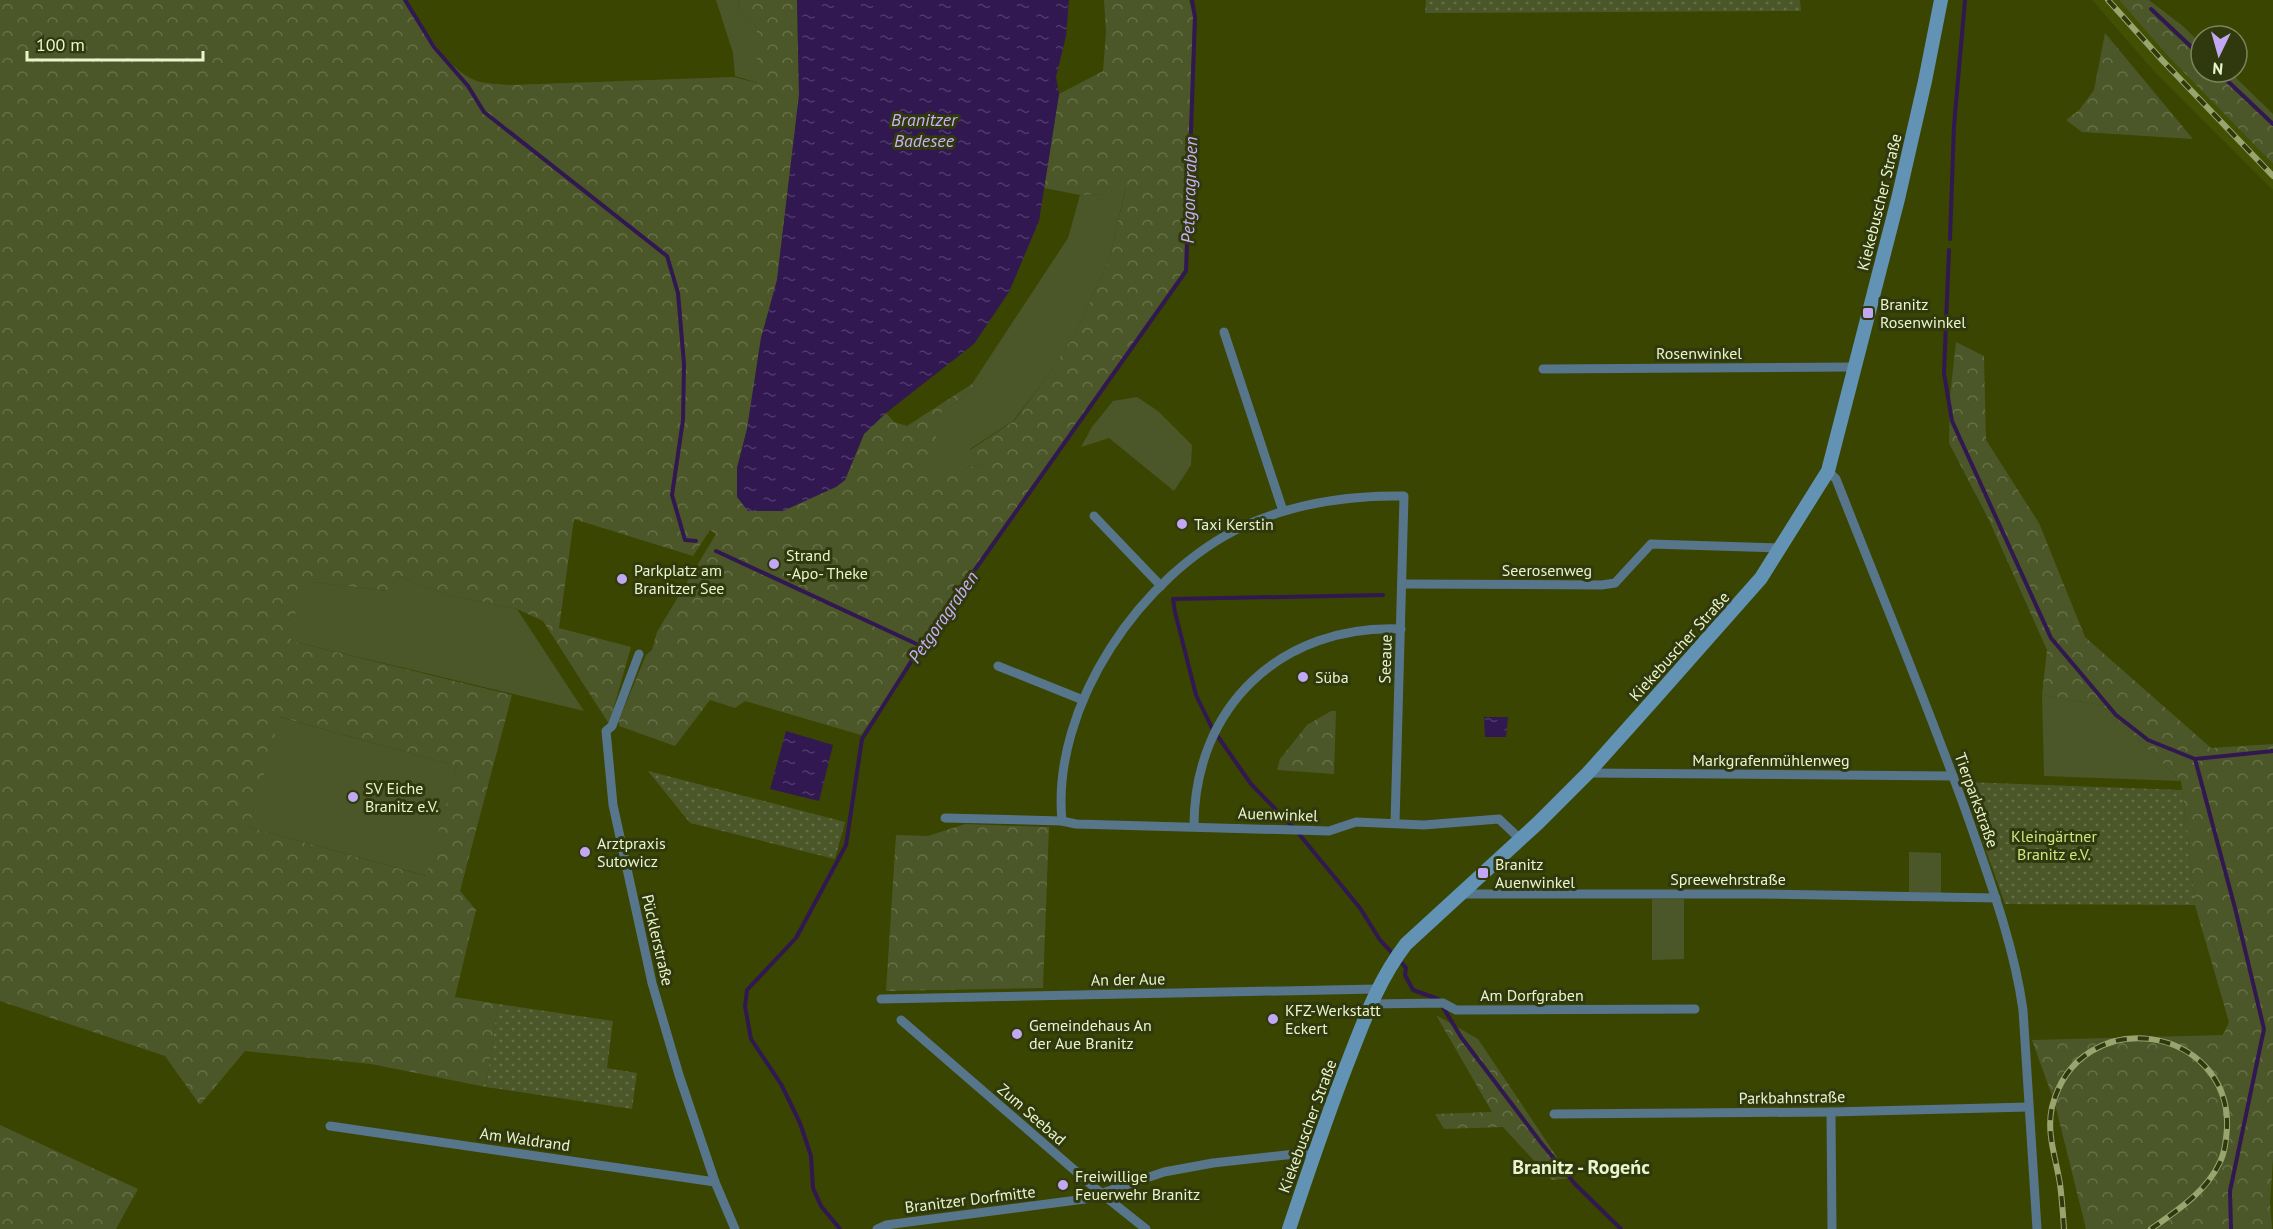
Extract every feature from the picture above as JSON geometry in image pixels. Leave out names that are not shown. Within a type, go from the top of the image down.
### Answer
[{"type":"street","name":"Kiekebuscher Straße","points":[[1289,1229],[1314,1152],[1370,1004],[1391,963],[1407,944],[1521,839],[1588,773],[1761,578],[1828,471],[1898,199],[1941,0]]},
{"type":"street","points":[[1062,821],[1062,782],[1069,746],[1083,700],[1112,643],[1133,615],[1161,586],[1207,549],[1242,527],[1283,511],[1224,332]]},
{"type":"street","name":"Rosenwinkel","points":[[1543,369],[1854,367]]},
{"type":"street","name":"Tierparkstraße","points":[[1828,471],[1836,479],[1953,776],[1996,898],[2020,990],[2025,1033],[2037,1229]]},
{"type":"street","name":"Seeaue","points":[[1283,511],[1342,498],[1404,496],[1395,823]]},
{"type":"street","points":[[1094,516],[1161,586]]},
{"type":"street","name":"Seerosenweg","points":[[1403,584],[1602,585],[1615,583],[1651,544],[1781,548]]},
{"type":"street","points":[[1194,826],[1201,766],[1216,731],[1236,696],[1253,679],[1278,661],[1319,640],[1353,631],[1401,629]]},
{"type":"street","name":"Pücklerstraße","points":[[639,654],[612,726],[606,731],[613,805],[656,997],[679,1075],[735,1229]]},
{"type":"street","points":[[998,666],[1083,700]]},
{"type":"street","name":"Markgrafenmühlenweg","points":[[1588,773],[1953,776]]},
{"type":"street","name":"Auenwinkel","points":[[945,818],[1329,831],[1356,822],[1424,825],[1499,819],[1521,839]]},
{"type":"street","name":"Spreewehrstraße","points":[[1459,894],[1759,894],[1996,898]]},
{"type":"street","name":"An der Aue","points":[[881,999],[1376,989]]},
{"type":"street","name":"Am Dorfgraben","points":[[1370,1004],[1443,1003],[1456,1010],[1695,1009]]},
{"type":"street","name":"Zum Seebad","points":[[901,1020],[1102,1194],[1146,1229]]},
{"type":"street","name":"Parkbahnstraße","points":[[1554,1114],[1831,1112],[2030,1107]]},
{"type":"street","points":[[1831,1112],[1832,1229]]},
{"type":"street","name":"Am Waldrand","points":[[330,1126],[716,1182]]},
{"type":"street","name":"Branitzer Dorfmitte","points":[[877,1229],[886,1225],[1085,1199],[1164,1172],[1213,1163],[1314,1152]]},
{"type":"shaded area","points":[[2092,0],[2119,0],[2189,78],[2189,84],[2195,84],[2273,164],[2273,190],[2153,70]]},
{"type":"green space","points":[[0,0],[407,0],[436,46],[455,67],[477,81],[510,85],[734,77],[757,83],[757,28],[738,6],[739,0],[797,0],[799,95],[777,280],[761,338],[747,429],[737,468],[836,487],[845,480],[864,434],[886,413],[894,422],[907,426],[972,384],[975,388],[936,417],[936,458],[927,471],[981,466],[970,450],[1014,421],[1046,378],[1074,336],[1109,260],[1126,188],[1103,194],[1080,195],[1044,188],[1059,94],[1103,71],[1106,32],[1104,0],[1189,0],[1193,16],[1185,269],[861,735],[745,701],[735,708],[710,700],[675,746],[619,726],[619,720],[646,655],[652,650],[657,632],[716,534],[710,530],[693,556],[574,519],[559,628],[631,647],[609,724],[543,621],[517,609],[449,595],[398,576],[387,591],[313,582],[282,605],[296,609],[291,641],[512,695],[460,891],[476,910],[455,997],[498,1004],[486,1087],[371,1064],[245,1051],[200,1105],[165,1056],[0,1001]],"holes":[[[280,717],[457,766],[426,876],[249,827]]]},
{"type":"green space","points":[[716,0],[739,0],[738,6],[757,28],[758,83],[735,76],[733,53]]},
{"type":"green space","points":[[1426,0],[1800,0],[1801,11],[1425,13]]},
{"type":"green space","points":[[2119,0],[2149,0],[2189,32],[2189,78]]},
{"type":"green space","points":[[2105,33],[2193,139],[2082,132],[2066,120],[2079,110],[2094,90]]},
{"type":"green space","points":[[2195,84],[2242,84],[2273,114],[2273,164]]},
{"type":"green space","points":[[1126,187],[1109,260],[1074,336],[1046,378],[1013,421],[970,449],[981,466],[926,472],[936,458],[936,417],[975,388],[972,384],[1068,238],[1080,195],[1103,194]]},
{"type":"green space","points":[[1956,342],[1984,356],[1986,440],[2039,523],[2085,637],[2211,748],[2273,744],[2273,1159],[2270,1202],[2272,1229],[2086,1229],[2055,1104],[2032,1040],[2223,1035],[2229,1022],[2195,905],[2181,781],[2102,705],[2042,695],[2047,650],[1989,520],[1949,443],[1950,396]]},
{"type":"green space","points":[[1137,397],[1158,411],[1192,445],[1191,465],[1174,491],[1109,438],[1081,447],[1092,427],[1113,401]]},
{"type":"green space","points":[[398,576],[449,595],[517,609],[584,711],[291,641],[295,609],[281,605],[313,582],[386,591]]},
{"type":"green space","points":[[2042,695],[2102,705],[2181,781],[2044,776]]},
{"type":"green space","points":[[1331,711],[1336,711],[1334,774],[1277,770],[1280,759],[1307,725]]},
{"type":"green space","name":"SV Eiche Branitz e.V.","points":[[279,717],[457,766],[427,876],[249,827]]},
{"type":"green space","points":[[648,771],[845,822],[835,859],[690,823]]},
{"type":"green space","name":"Kleingärtner Branitz e.V.","points":[[1962,782],[2182,790],[2195,905],[2005,904]]},
{"type":"green space","points":[[965,824],[1049,827],[1043,988],[886,991],[896,835],[928,836]]},
{"type":"green space","points":[[1909,852],[1941,853],[1941,893],[1909,892]]},
{"type":"green space","points":[[1652,899],[1684,899],[1684,959],[1652,960]]},
{"type":"green space","points":[[498,1004],[613,1021],[607,1068],[637,1073],[632,1109],[486,1087]]},
{"type":"green space","points":[[1436,1015],[1478,1039],[1571,1178],[1552,1180],[1503,1127],[1444,1129],[1435,1114],[1492,1112]]},
{"type":"green space","points":[[0,1125],[138,1189],[116,1229],[0,1229]]},
{"type":"water","name":"Branitzer Badesee","points":[[797,0],[1069,0],[1066,36],[1056,77],[1059,94],[1039,221],[1009,292],[974,344],[886,413],[864,434],[845,480],[836,487],[783,511],[748,511],[737,497],[737,468],[747,429],[761,338],[777,280],[799,95]]},
{"type":"water","points":[[1484,717],[1508,717],[1506,737],[1485,737]]},
{"type":"water","points":[[786,731],[833,745],[819,801],[770,789]]},
{"type":"waterway","points":[[405,0],[434,47],[468,86],[484,112],[667,256],[678,293],[684,364],[683,420],[672,495],[685,540],[696,541]]},
{"type":"waterway","name":"Petgoragraben","points":[[840,1229],[821,1206],[813,1188],[811,1156],[800,1123],[781,1084],[751,1039],[745,1006],[747,990],[796,938],[846,845],[862,739],[921,646],[1186,271],[1195,17],[1192,0]]},
{"type":"waterway","points":[[1950,239],[1954,126],[1965,0]]},
{"type":"waterway","points":[[2151,9],[2189,45]]},
{"type":"waterway","points":[[2231,84],[2273,124]]},
{"type":"waterway","points":[[1949,250],[1944,373],[1952,421],[2051,638],[2116,715],[2148,740],[2195,759]]},
{"type":"waterway","points":[[716,551],[921,646]]},
{"type":"waterway","points":[[1383,595],[1173,599],[1196,695],[1212,728],[1251,784],[1294,828],[1360,908],[1380,940],[1394,955]]},
{"type":"waterway","points":[[2231,1229],[2230,1191],[2264,1029],[2235,908],[2195,759],[2273,751]]},
{"type":"waterway","points":[[1399,960],[1406,968],[1405,975],[1413,990],[1438,999],[1461,1037],[1542,1144],[1575,1184],[1621,1229]]},
{"type":"railway","points":[[2108,0],[2273,176]]},
{"type":"railway","points":[[2064,1229],[2050,1117],[2067,1073],[2091,1051],[2120,1040],[2151,1039],[2181,1048],[2205,1066],[2222,1093],[2227,1128],[2221,1160],[2206,1184],[2189,1201],[2151,1229]]},
{"type":"place","name":"Branitz Rosenwinkel","points":[[1868,313]]},
{"type":"place","name":"Taxi Kerstin","points":[[1182,524]]},
{"type":"place","name":"Strand -Apo- Theke","points":[[774,564]]},
{"type":"place","name":"Parkplatz am Branitzer See","points":[[622,579]]},
{"type":"place","name":"Süba","points":[[1303,677]]},
{"type":"place","name":"SV Eiche Branitz e.V.","points":[[353,797]]},
{"type":"place","name":"Arztpraxis Sutowicz","points":[[585,852]]},
{"type":"place","name":"Branitz Auenwinkel","points":[[1483,873]]},
{"type":"place","name":"KFZ-Werkstatt Eckert","points":[[1273,1019]]},
{"type":"place","name":"Gemeindehaus An der Aue Branitz","points":[[1017,1034]]},
{"type":"place","name":"Freiwillige Feuerwehr Branitz","points":[[1063,1185]]},
{"type":"district","name":"Branitz - Rogeńc","points":[[1581,1167]]}]
